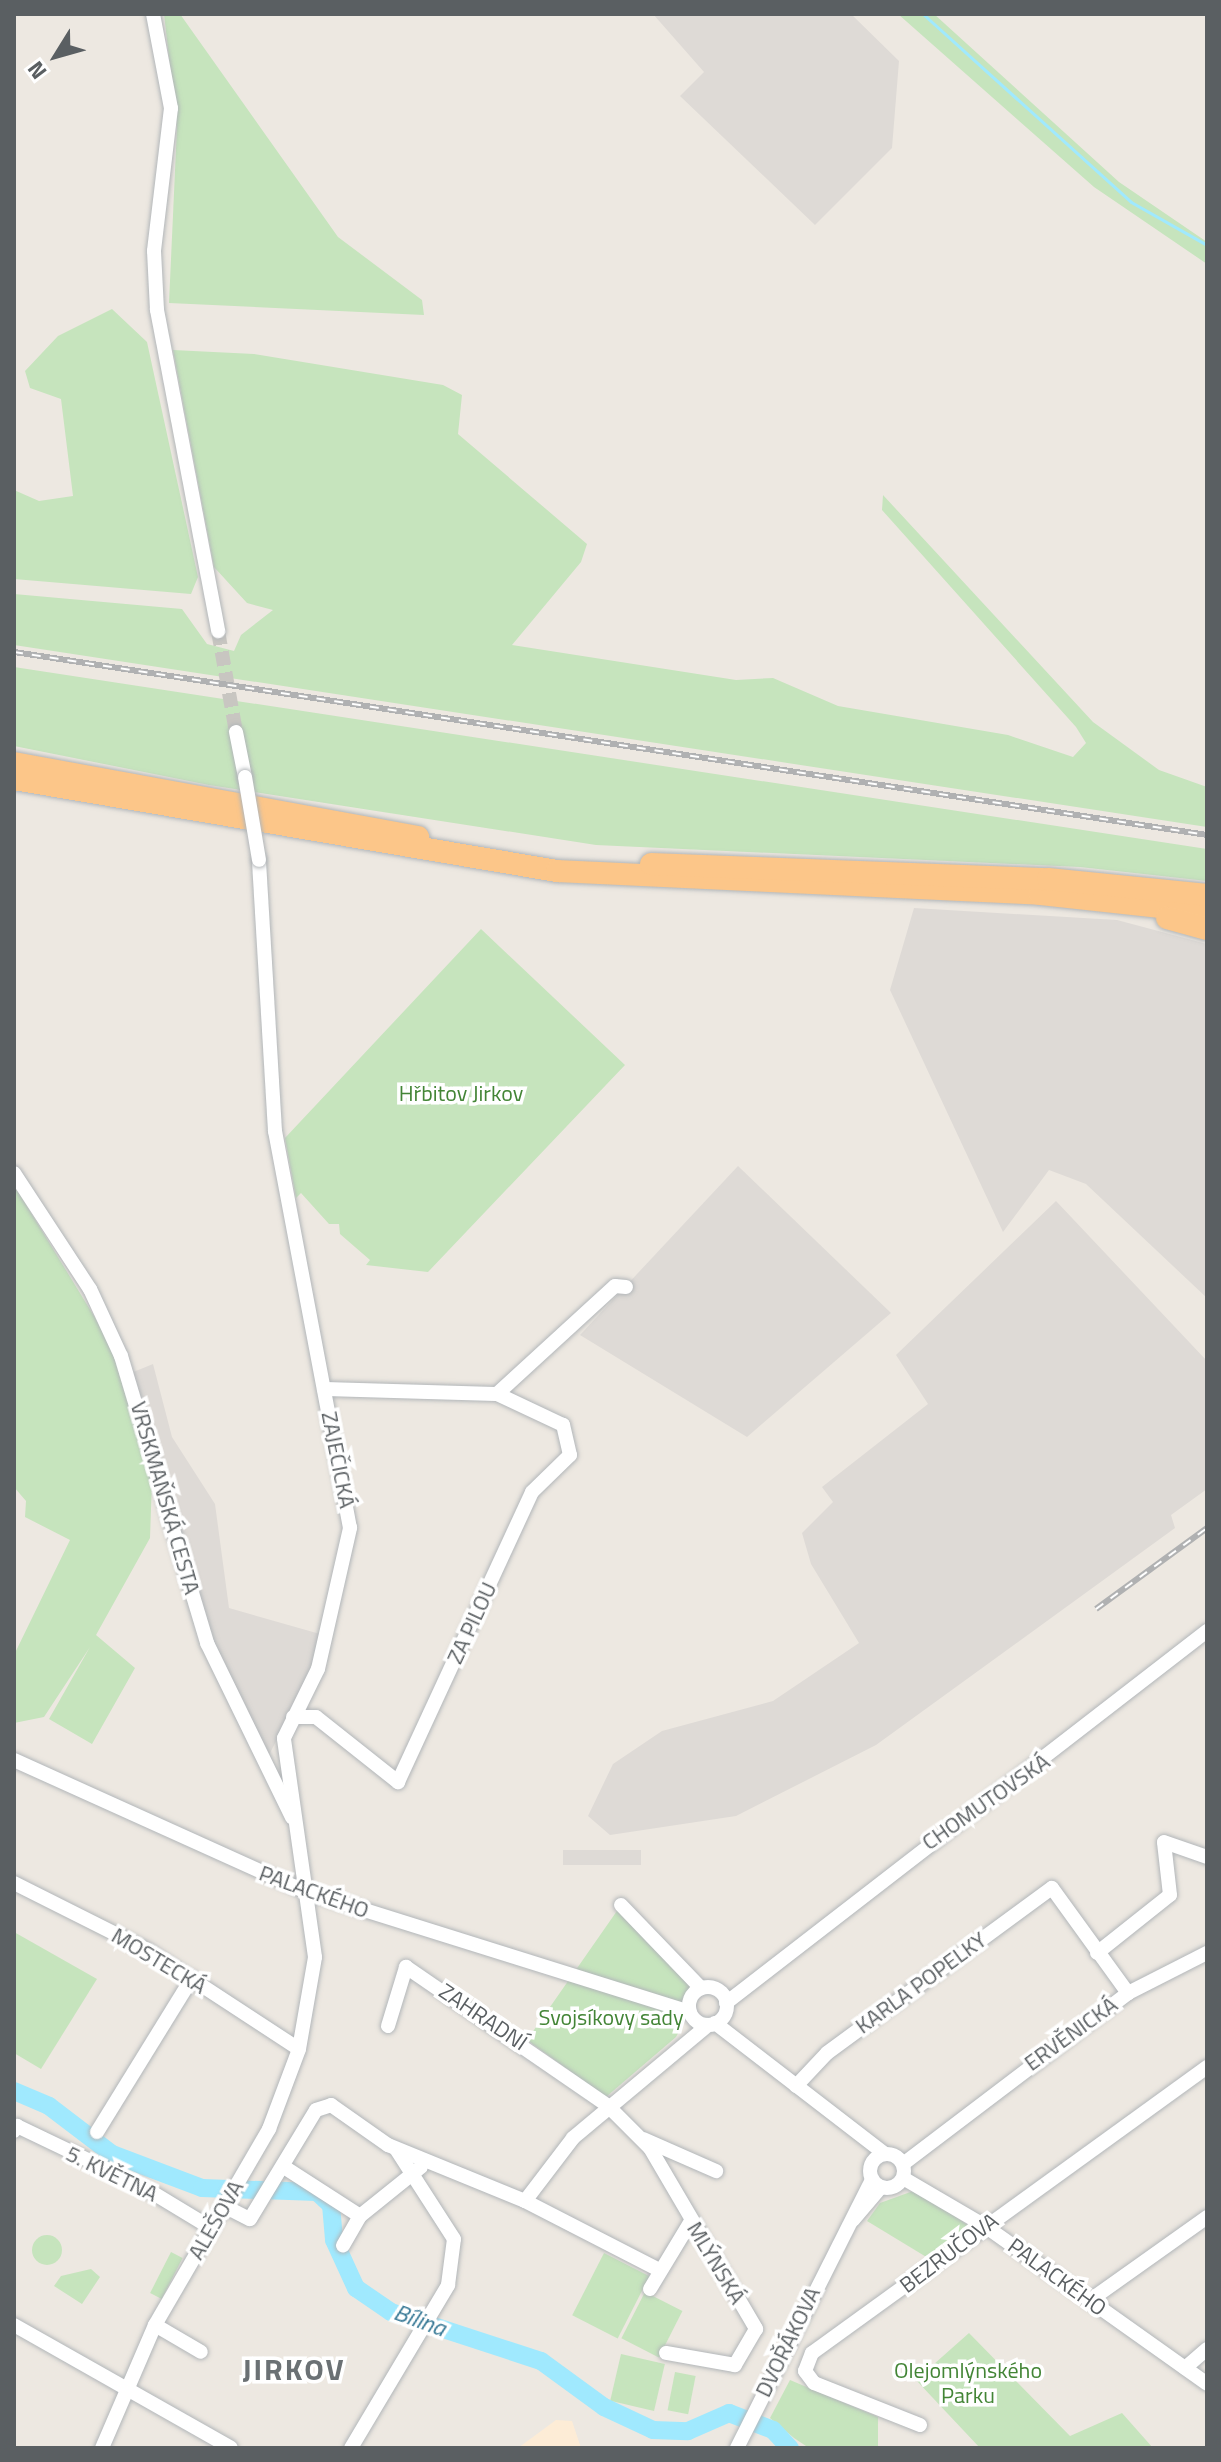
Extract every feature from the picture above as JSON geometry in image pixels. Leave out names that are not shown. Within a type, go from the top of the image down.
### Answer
[{"type":"highway","points":[[14,763],[401,835],[558,856],[1048,879],[1207,895]]},
{"type":"highway","points":[[14,779],[557,871],[1040,894],[1207,912]]},
{"type":"highway","points":[[1040,894],[1207,929]]},
{"type":"street","points":[[153,14],[171,108],[154,251],[157,310],[218,631]]},
{"type":"street","name":"ZAJEČICKÁ","points":[[236,732],[259,860],[275,1131],[350,1528],[318,1669],[293,1717],[285,1756],[315,1923],[299,2049]]},
{"type":"street","name":"VRSKMAŇSKÁ CESTA","points":[[14,1173],[90,1289],[121,1356],[207,1643],[299,1832]]},
{"type":"street","points":[[324,1389],[497,1394],[615,1286],[626,1287]]},
{"type":"street","name":"ZA PILOU","points":[[293,1717],[316,1717],[398,1782],[532,1492],[570,1455],[563,1425],[497,1394]]},
{"type":"street","name":"CHOMUTOVSKÁ","points":[[708,2008],[764,1974],[1205,1638]]},
{"type":"street","name":"PALACKÉHO","points":[[14,1760],[307,1892],[627,1993],[708,2008],[766,2063],[891,2163],[1207,2384]]},
{"type":"street","points":[[1128,1993],[1097,1953],[1170,1895],[1164,1842],[1207,1857]]},
{"type":"street","name":"MOSTECKÁ","points":[[14,1883],[192,1978],[299,2049]]},
{"type":"street","name":"KARLA POPELKY","points":[[796,2086],[827,2053],[1052,1888],[1097,1953]]},
{"type":"street","points":[[315,1923],[342,1903]]},
{"type":"street","points":[[525,2201],[573,2138],[684,2045],[708,2008],[621,1905]]},
{"type":"street","name":"ERVĚNICKÁ","points":[[876,2183],[891,2163],[944,2128],[1128,1993],[1207,1953]]},
{"type":"street","name":"ZAHRADNÍ","points":[[388,2026],[406,1967],[608,2106]]},
{"type":"street","points":[[97,2132],[192,1978]]},
{"type":"street","name":"ALEŠOVA","points":[[102,2448],[124,2387],[155,2325],[269,2129],[299,2049]]},
{"type":"street","name":"BEZRUČOVA","points":[[920,2425],[814,2383],[805,2366],[812,2353],[1207,2067]]},
{"type":"street","points":[[224,2206],[250,2219],[271,2189],[316,2110],[331,2105],[396,2149],[415,2172],[454,2239],[448,2285],[430,2323],[353,2445]]},
{"type":"street","name":"MLÝNSKÁ","points":[[608,2106],[642,2139],[756,2336],[735,2365],[666,2353]]},
{"type":"street","name":"5. KVĚTNA","points":[[16,2128],[211,2228]]},
{"type":"street","points":[[642,2139],[716,2171]]},
{"type":"street","points":[[396,2149],[431,2160],[525,2201],[659,2270]]},
{"type":"street","points":[[343,2245],[360,2216],[431,2160]]},
{"type":"street","points":[[876,2183],[891,2163]]},
{"type":"street","points":[[284,2167],[360,2216]]},
{"type":"street","name":"DVOŘÁKOVA","points":[[739,2443],[840,2236],[876,2183]]},
{"type":"street","points":[[1089,2301],[1207,2217]]},
{"type":"street","points":[[650,2289],[691,2221]]},
{"type":"street","points":[[14,2325],[231,2448]]},
{"type":"street","points":[[155,2325],[201,2352]]},
{"type":"street","points":[[1185,2368],[1207,2349]]},
{"type":"shaded area","points":[[653,14],[851,14],[899,61],[892,148],[815,225],[680,96],[704,72]]},
{"type":"shaded area","points":[[914,908],[1117,920],[1207,944],[1207,1298],[1086,1184],[1049,1170],[1003,1232],[890,990]]},
{"type":"shaded area","points":[[738,1166],[891,1313],[747,1437],[580,1335]]},
{"type":"shaded area","points":[[1056,1201],[1207,1361],[1207,1489],[1171,1515],[1175,1528],[876,1745],[736,1816],[610,1835],[588,1816],[613,1764],[662,1731],[773,1701],[859,1643],[811,1564],[802,1533],[833,1502],[822,1487],[928,1404],[896,1355]]},
{"type":"shaded area","points":[[153,1364],[172,1437],[215,1504],[229,1608],[320,1634],[307,1680],[268,1757],[209,1641],[131,1373]]},
{"type":"shaded area","points":[[563,1850],[641,1850],[641,1865],[563,1865]]},
{"type":"shaded area","points":[[556,2420],[572,2421],[581,2448],[518,2448]]},
{"type":"green space","points":[[164,14],[180,14],[338,237],[422,300],[424,315],[169,303],[177,127]]},
{"type":"green space","points":[[898,14],[934,14],[1119,182],[1207,242],[1207,264],[1094,187]]},
{"type":"green space","points":[[112,309],[147,342],[198,577],[191,594],[14,579],[14,490],[39,501],[73,496],[61,399],[30,388],[25,371],[58,336]]},
{"type":"green space","points":[[173,350],[254,354],[443,385],[462,395],[458,434],[587,544],[581,562],[512,645],[736,680],[773,678],[838,706],[1008,735],[1073,757],[1086,743],[1076,727],[882,510],[883,495],[1093,722],[1159,770],[1207,787],[1207,827],[14,645],[14,594],[182,609],[207,644],[234,651],[241,635],[273,610],[247,603],[214,567]]},
{"type":"green space","points":[[14,667],[1207,849],[1207,881],[1080,867],[596,845],[209,785],[14,746]]},
{"type":"green space","name":"Hřbitov Jirkov","points":[[481,929],[625,1065],[428,1272],[366,1265],[370,1260],[340,1234],[339,1224],[329,1224],[301,1193],[296,1198],[285,1138]]},
{"type":"green space","points":[[14,1185],[119,1357],[152,1481],[150,1538],[96,1635],[135,1668],[92,1744],[49,1719],[90,1647],[44,1717],[14,1723],[14,1655],[70,1540],[25,1517],[26,1501],[14,1487]]},
{"type":"green space","name":"Svojsíkovy sady","points":[[619,1908],[696,1985],[670,2019],[682,2026],[676,2037],[606,2097],[527,2040]]},
{"type":"green space","points":[[14,1932],[97,1979],[41,2069],[14,2053]]},
{"type":"green space","points":[[916,2190],[969,2226],[928,2258],[867,2221],[880,2203]]},
{"type":"green space","points":[[47,2235],[53,2236],[61,2244],[61,2256],[53,2264],[47,2265],[41,2264],[33,2256],[32,2250],[33,2244],[41,2236]]},
{"type":"green space","points":[[171,2252],[183,2258],[162,2299],[150,2293]]},
{"type":"green space","points":[[604,2253],[649,2276],[618,2339],[572,2315]]},
{"type":"green space","points":[[91,2269],[100,2277],[82,2304],[54,2286],[61,2276]]},
{"type":"green space","points":[[645,2292],[682,2311],[659,2357],[621,2338]]},
{"type":"green space","name":"Olejomlýnského Parku","points":[[969,2333],[1070,2436],[1122,2413],[1153,2448],[980,2448],[916,2380]]},
{"type":"green space","points":[[621,2354],[665,2364],[654,2411],[610,2401]]},
{"type":"green space","points":[[675,2372],[696,2376],[688,2414],[668,2410]]},
{"type":"green space","points":[[790,2380],[878,2417],[878,2448],[809,2448],[794,2438],[770,2418]]},
{"type":"waterway","points":[[923,14],[1131,202],[1207,245]]},
{"type":"waterway","name":"Bílina","points":[[14,2091],[49,2106],[112,2154],[202,2188],[317,2192],[331,2205],[334,2240],[356,2288],[391,2312],[541,2361],[604,2407],[653,2430],[688,2431],[729,2413],[773,2430],[790,2448]]},
{"type":"tunnel","points":[[218,631],[236,732]]},
{"type":"railway","points":[[14,652],[1207,835]]},
{"type":"railway","points":[[1096,1609],[1207,1528]]},
{"type":"district","name":"JIRKOV","points":[[294,2369]]}]
